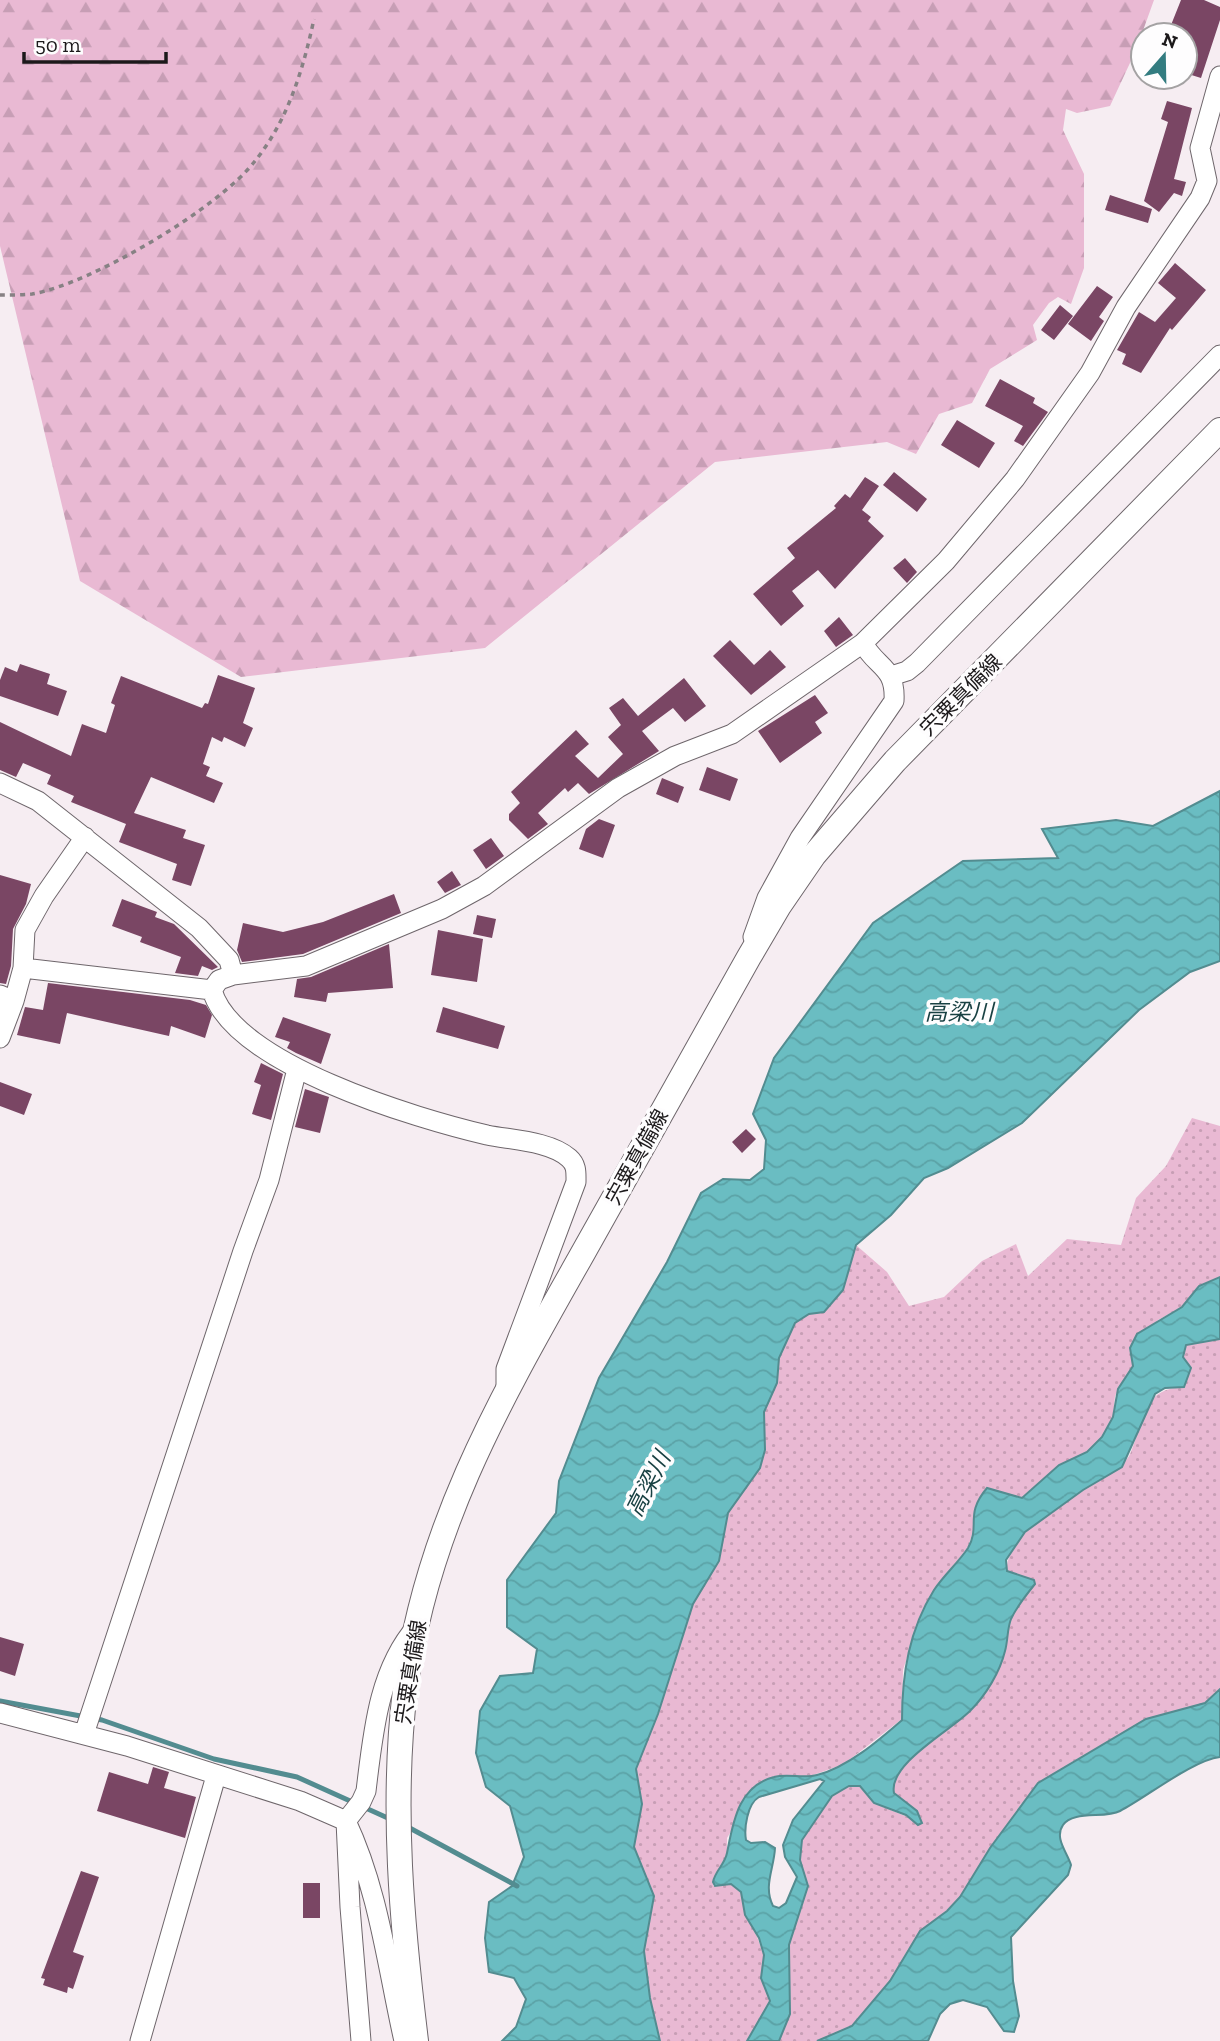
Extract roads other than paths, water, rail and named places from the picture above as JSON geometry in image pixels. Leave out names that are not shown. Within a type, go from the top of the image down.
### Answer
[{"type":"main road","name":"宍粟真備線","points":[[416,2041],[408,1980],[399,1841],[399,1765],[405,1689],[418,1625],[446,1520],[487,1426],[749,957],[779,906],[814,855],[895,761],[1220,430]]},
{"type":"street","points":[[212,990],[219,980],[233,975],[306,966],[453,903],[484,886],[618,788],[675,756],[732,734],[863,643],[946,561],[1015,479],[1090,373],[1126,307],[1200,198],[1207,181],[1200,148],[1220,76]]},
{"type":"street","points":[[891,676],[907,671],[918,663],[1220,355]]},
{"type":"street","points":[[749,957],[754,929],[767,898],[800,838],[894,701],[895,685],[891,676],[863,643]]},
{"type":"street","points":[[0,783],[38,801],[200,928],[229,960],[233,975]]},
{"type":"street","points":[[0,1038],[5,1003],[23,968],[25,930],[44,896],[85,837]]},
{"type":"street","points":[[23,968],[212,990]]},
{"type":"street","points":[[212,990],[216,1003],[231,1024],[248,1040],[297,1069],[415,1117],[548,1147],[569,1157],[576,1168],[570,1200],[506,1368],[506,1390]]},
{"type":"street","points":[[84,1734],[243,1251],[270,1180],[297,1069]]},
{"type":"street","points":[[361,2041],[346,1821],[366,1791],[382,1696],[401,1644],[418,1625]]},
{"type":"street","points":[[0,1713],[84,1734],[300,1801],[346,1821],[364,1858],[380,1916],[404,2041]]},
{"type":"street","points":[[139,2041],[216,1776]]},
{"type":"water","name":"高梁川","points":[[1220,791],[1220,961],[1190,972],[1139,1010],[1022,1123],[948,1168],[924,1178],[891,1215],[856,1245],[843,1290],[824,1312],[809,1314],[795,1323],[779,1358],[777,1383],[764,1412],[765,1450],[760,1468],[728,1513],[719,1561],[693,1604],[658,1714],[636,1769],[642,1804],[634,1847],[654,1896],[644,1951],[650,1998],[660,2041],[502,2041],[516,2027],[526,1999],[514,1978],[489,1972],[485,1938],[489,1902],[512,1886],[524,1857],[510,1806],[486,1787],[476,1753],[480,1711],[500,1676],[533,1673],[537,1649],[507,1627],[507,1580],[556,1513],[559,1481],[599,1378],[667,1262],[701,1193],[723,1179],[750,1180],[764,1169],[766,1140],[753,1114],[774,1058],[873,923],[963,861],[1058,858],[1042,829],[1116,820],[1153,826]]},
{"type":"water","points":[[1220,1277],[1220,1339],[1186,1345],[1183,1357],[1191,1368],[1184,1387],[1165,1388],[1155,1394],[1122,1467],[1083,1490],[1025,1532],[1006,1560],[1007,1571],[1034,1580],[1035,1584],[1011,1619],[1003,1659],[996,1675],[976,1705],[910,1760],[895,1782],[894,1793],[917,1811],[922,1823],[918,1825],[906,1815],[874,1803],[860,1786],[849,1786],[832,1796],[802,1840],[800,1860],[808,1886],[789,1945],[790,2014],[779,2041],[747,2041],[770,2001],[761,1978],[764,1955],[759,1938],[745,1915],[741,1892],[731,1884],[715,1886],[713,1882],[726,1857],[739,1807],[752,1788],[774,1777],[812,1776],[840,1766],[902,1720],[903,1686],[918,1621],[934,1590],[972,1540],[974,1513],[980,1497],[987,1488],[1022,1498],[1059,1465],[1087,1452],[1102,1437],[1113,1417],[1118,1389],[1133,1366],[1130,1348],[1137,1334],[1182,1307],[1199,1286]],"holes":[[[820,1779],[824,1781],[793,1820],[783,1845],[785,1857],[797,1877],[786,1903],[779,1908],[773,1906],[769,1884],[775,1848],[765,1842],[751,1843],[746,1840],[749,1811],[759,1797]]]},
{"type":"water","points":[[1220,1689],[1220,1757],[1184,1772],[1120,1811],[1081,1816],[1068,1820],[1063,1825],[1060,1835],[1062,1845],[1071,1865],[1068,1875],[1011,1937],[1013,1981],[1019,2016],[1014,2032],[1004,2031],[987,2007],[963,2000],[950,2004],[940,2014],[928,2041],[817,2041],[852,2026],[890,1981],[920,1931],[947,1911],[960,1897],[990,1848],[1038,1783],[1146,1719],[1205,1703]]},
{"type":"waterway","points":[[0,1701],[102,1720],[214,1759],[297,1777],[390,1819]]},
{"type":"waterway","points":[[406,1826],[517,1886]]}]
